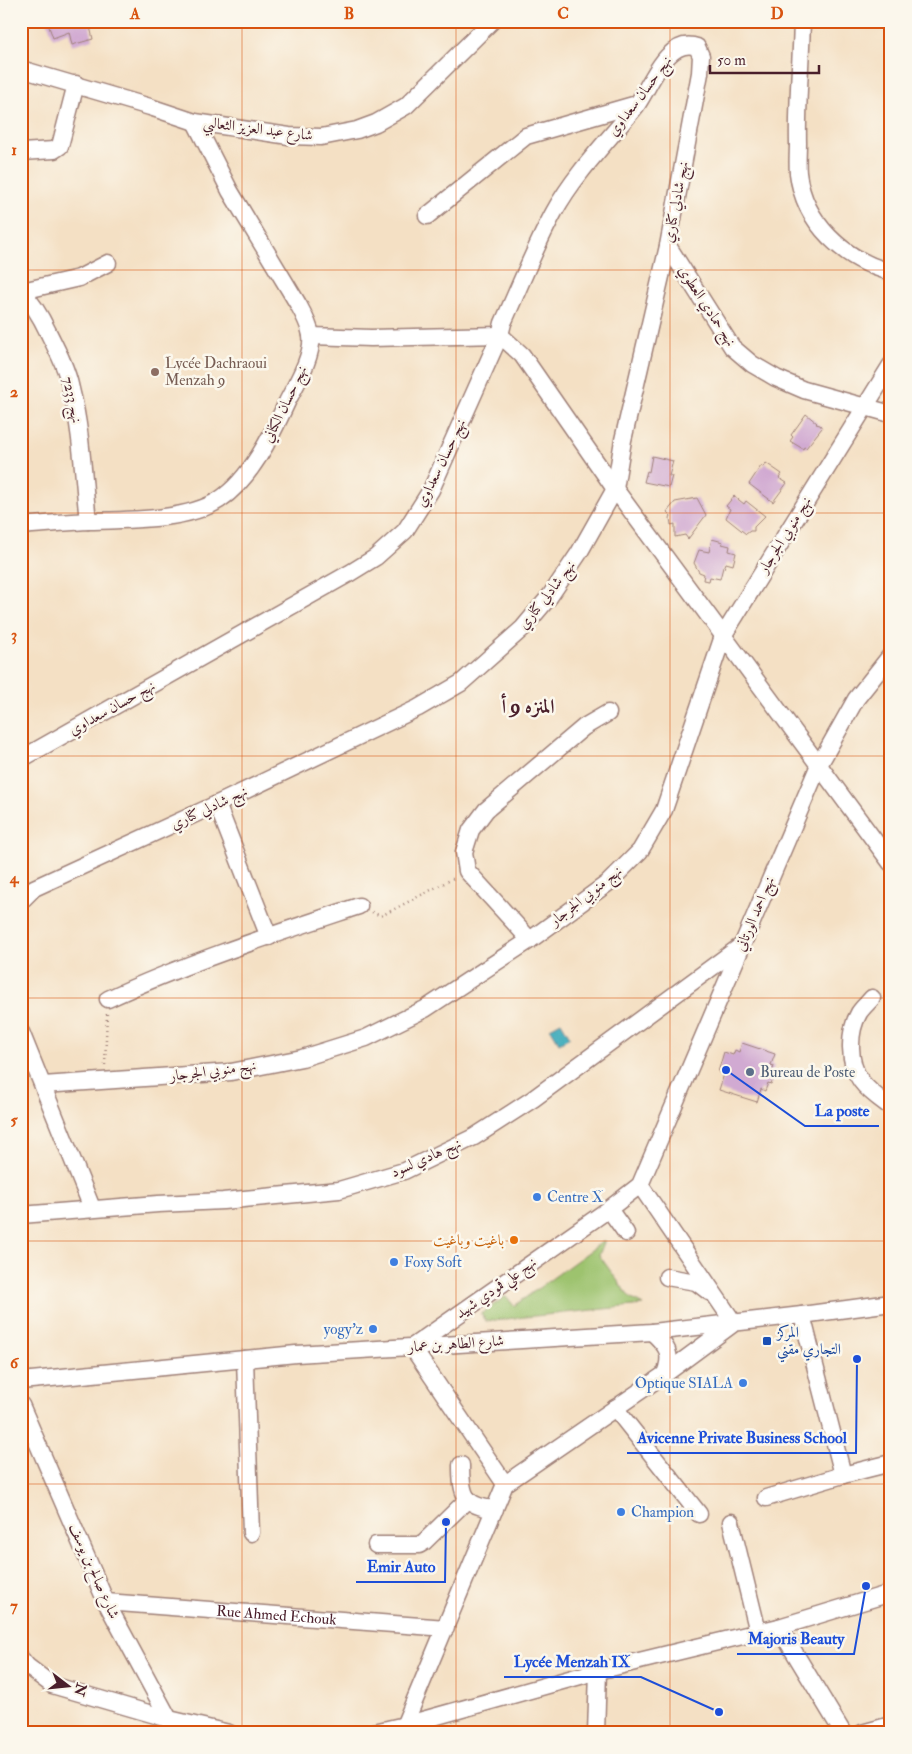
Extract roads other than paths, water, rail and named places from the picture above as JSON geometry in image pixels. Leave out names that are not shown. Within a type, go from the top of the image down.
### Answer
[{"type":"street","name":"شارع عبد العزيز الثعالبي","points":[[21,69],[76,84],[195,122],[289,136],[321,136],[357,130],[376,123],[406,106],[492,21]]},
{"type":"street","points":[[802,21],[797,118],[798,174],[807,206],[824,233],[847,253],[876,268],[891,272]]},
{"type":"street","name":"نهج حسان سعداوي","points":[[21,759],[350,573],[376,557],[405,531],[431,490],[500,335],[503,323],[555,212],[586,163],[637,104],[663,62],[681,46],[690,45]]},
{"type":"street","name":"نهج شادلي كتاري","points":[[21,901],[34,888],[217,804],[418,708],[461,683],[523,628],[550,596],[579,553],[615,489],[626,430],[668,246],[700,73],[701,56],[697,48],[690,45]]},
{"type":"street","points":[[21,152],[54,150],[60,146],[76,84]]},
{"type":"street","points":[[427,216],[526,136],[637,104]]},
{"type":"street","points":[[195,122],[230,191],[298,304],[307,321],[311,336],[371,338],[500,335],[522,355],[615,489],[891,863]]},
{"type":"street","name":"نهج حمادي العطوي","points":[[668,246],[732,347],[752,364],[776,378],[804,390],[891,414]]},
{"type":"street","points":[[22,291],[79,278],[108,263]]},
{"type":"street","name":"نهج 7233","points":[[22,291],[32,304],[61,356],[71,388],[78,428],[88,521]]},
{"type":"street","name":"نهج حسان الكناني","points":[[21,526],[129,520],[185,513],[205,508],[218,501],[233,489],[265,446],[311,350],[311,336]]},
{"type":"street","name":"نهج منوبي الجرجار","points":[[43,1085],[231,1072],[302,1058],[366,1038],[425,1008],[530,940],[608,883],[640,851],[664,810],[723,636],[891,365]]},
{"type":"street","name":"نهج احمد الورتاني","points":[[640,1185],[819,765],[856,699],[891,655]]},
{"type":"street","points":[[530,940],[467,872],[464,852],[471,830],[486,810],[584,727],[608,713]]},
{"type":"street","points":[[217,804],[269,937]]},
{"type":"street","points":[[108,999],[269,937],[359,906]]},
{"type":"street","name":"نهج هادي لسود","points":[[21,1215],[92,1208],[222,1201],[339,1190],[404,1171],[474,1137],[533,1099],[742,945]]},
{"type":"street","points":[[872,998],[859,1014],[852,1037],[852,1059],[860,1080],[875,1096],[891,1107]]},
{"type":"street","points":[[21,1032],[92,1208]]},
{"type":"street","points":[[403,1729],[505,1484],[665,1374],[734,1323],[640,1185]]},
{"type":"street","name":"نهج علي قمودي شهيد","points":[[412,1346],[609,1209],[640,1185]]},
{"type":"street","points":[[609,1209],[626,1233]]},
{"type":"street","points":[[667,1277],[696,1282],[715,1296]]},
{"type":"street","name":"شارع الطاهر بن عمار","points":[[21,1381],[296,1354],[652,1332],[802,1315],[891,1302]]},
{"type":"street","points":[[802,1315],[843,1475]]},
{"type":"street","points":[[652,1332],[668,1350],[670,1362],[665,1374]]},
{"type":"street","points":[[412,1346],[505,1484]]},
{"type":"street","points":[[245,1359],[251,1533]]},
{"type":"street","name":"شارع صالح بن يوسف","points":[[21,1405],[106,1602],[172,1726]]},
{"type":"street","points":[[615,1408],[699,1514]]},
{"type":"street","points":[[766,1498],[891,1463]]},
{"type":"street","points":[[461,1465],[463,1492],[468,1499],[480,1508],[495,1509]]},
{"type":"street","points":[[376,1545],[419,1545],[468,1499]]},
{"type":"street","points":[[732,1522],[758,1632]]},
{"type":"street","points":[[370,1733],[403,1729],[598,1671],[779,1627],[891,1593]]},
{"type":"street","name":"Rue Ahmed Echouk","points":[[106,1602],[446,1628]]},
{"type":"street","points":[[779,1627],[844,1733]]},
{"type":"street","points":[[21,1659],[27,1666],[52,1685],[172,1726],[229,1733]]},
{"type":"street","points":[[596,1733],[598,1671]]},
{"type":"street","points":[[862,1733],[891,1725]]},
{"type":"water","points":[[561,1022],[570,1037],[559,1043],[550,1028]]},
{"type":"place","name":"Lycée Dachraoui Menzah 9","points":[[155,372]]},
{"type":"place","name":"La poste","points":[[726,1070]]},
{"type":"place","name":"Bureau de Poste","points":[[750,1072]]},
{"type":"place","name":"Centre X","points":[[537,1197]]},
{"type":"place","name":"باغيت وباغيت","points":[[514,1240]]},
{"type":"place","name":"Foxy Soft","points":[[394,1262]]},
{"type":"place","name":"yogy'z","points":[[373,1329]]},
{"type":"place","name":"المركز التجاري مقني","points":[[767,1341]]},
{"type":"place","name":"Avicenne Private Business School","points":[[857,1359]]},
{"type":"place","name":"Optique SIALA","points":[[743,1383]]},
{"type":"place","name":"Champion","points":[[621,1512]]},
{"type":"place","name":"Emir Auto","points":[[446,1522]]},
{"type":"place","name":"Majoris Beauty","points":[[866,1586]]},
{"type":"place","name":"Lycée Menzah IX","points":[[719,1712]]},
{"type":"district","name":"المنزه 9 أ","points":[[528,706]]}]
